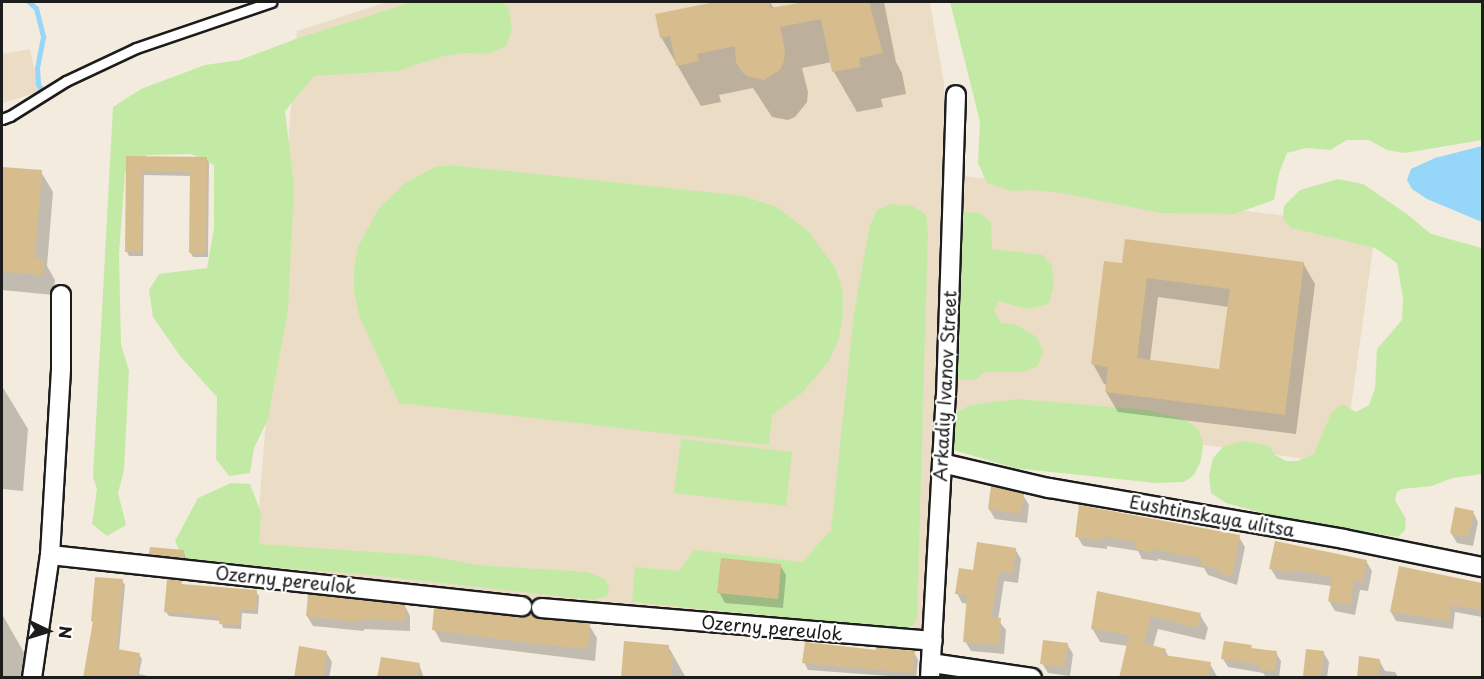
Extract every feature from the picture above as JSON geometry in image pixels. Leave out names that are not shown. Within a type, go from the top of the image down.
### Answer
[{"type":"street","name":"Arkadiy Ivanov Street","points":[[931,670],[942,463],[956,95]]},
{"type":"street","points":[[32,678],[50,555],[61,368],[61,295]]},
{"type":"street","name":"Eushtinskaya ulitsa","points":[[942,463],[1050,488],[1344,539],[1482,567]]},
{"type":"street","name":"Ozerny pereulok","points":[[50,555],[522,606]]},
{"type":"street","name":"Ozerny pereulok","points":[[540,608],[933,641]]},
{"type":"street","points":[[931,670],[1032,678]]},
{"type":"lane","points":[[2,119],[66,81],[136,48],[270,2]]},
{"type":"shaded area","points":[[387,2],[930,2],[944,84],[946,205],[924,634],[254,571],[297,31]]},
{"type":"shaded area","points":[[30,49],[39,92],[2,103],[2,54]]},
{"type":"shaded area","points":[[964,176],[1376,227],[1343,464],[953,410]]},
{"type":"green space","points":[[413,2],[500,2],[508,6],[512,28],[507,45],[489,54],[464,53],[444,56],[397,71],[314,76],[285,111],[294,186],[288,310],[268,419],[254,448],[250,473],[229,476],[216,459],[217,397],[180,356],[153,317],[149,290],[159,274],[207,268],[214,228],[214,165],[191,154],[147,155],[125,172],[119,254],[121,344],[129,371],[124,470],[118,493],[126,525],[107,536],[92,524],[97,489],[93,477],[113,107],[141,89],[205,65],[240,60],[301,37]]},
{"type":"green space","points":[[950,2],[1482,2],[1482,140],[1405,153],[1387,150],[1369,140],[1347,140],[1330,150],[1306,148],[1287,153],[1279,173],[1274,200],[1234,214],[1161,213],[1062,193],[1032,190],[1011,191],[987,183],[978,163],[980,122]]},
{"type":"green space","points":[[451,165],[743,196],[777,207],[808,231],[836,269],[843,294],[843,316],[838,341],[829,361],[803,392],[772,415],[769,445],[399,403],[360,318],[354,293],[354,268],[358,247],[378,209],[404,184],[435,167]]},
{"type":"green space","points":[[1338,179],[1363,184],[1407,214],[1431,234],[1482,248],[1482,474],[1452,478],[1432,486],[1402,489],[1397,492],[1395,500],[1406,519],[1405,530],[1398,537],[1285,519],[1226,503],[1211,493],[1209,476],[1213,458],[1224,446],[1244,441],[1269,446],[1275,455],[1286,461],[1297,461],[1314,454],[1331,413],[1343,404],[1356,412],[1369,405],[1375,388],[1377,349],[1402,320],[1403,298],[1397,263],[1375,248],[1292,228],[1283,219],[1284,206],[1300,190]]},
{"type":"green space","points":[[891,204],[912,206],[926,214],[928,231],[917,619],[912,626],[901,629],[632,602],[635,567],[679,571],[694,550],[802,562],[831,530],[854,313],[870,225],[877,210]]},
{"type":"green space","points":[[964,212],[979,213],[991,222],[992,249],[1043,255],[1052,266],[1054,284],[1049,304],[1028,309],[998,301],[994,311],[1001,323],[1017,325],[1037,337],[1043,352],[1038,366],[1023,372],[985,372],[975,380],[960,380],[952,371],[957,221]]},
{"type":"green space","points":[[1018,399],[1148,410],[1186,420],[1199,430],[1203,444],[1201,460],[1194,475],[1184,482],[1156,483],[1014,468],[954,450],[952,434],[957,412],[970,405]]},
{"type":"green space","points":[[681,439],[792,452],[786,506],[674,493]]},
{"type":"green space","points":[[231,483],[250,484],[261,513],[259,544],[431,556],[477,565],[587,572],[605,579],[609,587],[607,596],[594,600],[362,574],[184,561],[175,541],[198,498]]},
{"type":"water","points":[[1482,146],[1482,222],[1427,199],[1412,189],[1407,180],[1411,169],[1435,158]]},
{"type":"building","points":[[715,2],[769,2],[770,8],[804,2],[869,2],[883,53],[859,58],[860,67],[832,72],[821,19],[780,27],[785,50],[784,61],[780,70],[764,80],[747,76],[742,72],[736,62],[735,46],[697,54],[699,61],[676,66],[670,36],[660,38],[655,14]]},
{"type":"building","points":[[126,156],[207,157],[206,253],[189,253],[190,172],[142,171],[141,252],[125,252]]},
{"type":"building","points":[[2,167],[42,170],[35,258],[44,259],[43,275],[2,272]]},
{"type":"building","points":[[1125,239],[1304,262],[1285,415],[1105,392],[1108,367],[1091,364],[1104,261],[1122,263]],"holes":[[[1147,278],[1230,289],[1219,369],[1137,358]]]},
{"type":"building","points":[[991,486],[1024,494],[1021,514],[988,509]]},
{"type":"building","points":[[1079,505],[1240,535],[1232,576],[1218,573],[1219,569],[1200,565],[1202,559],[1153,549],[1152,552],[1135,549],[1136,542],[1102,536],[1102,540],[1075,537]]},
{"type":"building","points":[[1455,507],[1474,511],[1468,537],[1450,533]]},
{"type":"building","points":[[1275,541],[1367,560],[1363,582],[1354,580],[1350,605],[1328,601],[1332,577],[1294,570],[1294,573],[1269,569]]},
{"type":"building","points":[[977,542],[1016,548],[1013,573],[999,571],[991,618],[1001,618],[999,645],[963,642],[967,595],[955,594],[959,568],[973,570]]},
{"type":"building","points":[[150,547],[184,550],[184,558],[149,554]]},
{"type":"building","points":[[721,558],[781,564],[778,599],[717,593]]},
{"type":"building","points":[[1399,566],[1482,583],[1482,610],[1451,605],[1449,621],[1390,612]]},
{"type":"building","points":[[95,577],[123,579],[117,649],[140,653],[136,678],[83,678],[93,621],[91,621]]},
{"type":"building","points":[[167,579],[182,581],[181,584],[257,590],[256,610],[241,609],[239,625],[219,624],[220,617],[164,612]]},
{"type":"building","points":[[1097,591],[1201,613],[1197,628],[1151,616],[1144,643],[1166,649],[1164,655],[1211,662],[1209,678],[1119,678],[1129,635],[1091,629]]},
{"type":"building","points":[[308,594],[405,605],[405,621],[359,619],[358,622],[306,616]]},
{"type":"building","points":[[434,608],[521,617],[532,615],[540,619],[590,623],[588,649],[432,630]]},
{"type":"building","points":[[1043,640],[1068,643],[1064,667],[1040,664]]},
{"type":"building","points":[[624,641],[669,645],[668,654],[673,654],[671,678],[621,678]]},
{"type":"building","points":[[1224,641],[1252,645],[1251,648],[1277,651],[1275,671],[1260,670],[1260,665],[1221,659]]},
{"type":"building","points":[[805,642],[876,650],[876,647],[915,651],[913,673],[802,663]]},
{"type":"building","points":[[299,646],[327,651],[323,678],[294,678]]},
{"type":"building","points":[[1306,649],[1324,651],[1321,678],[1303,676]]},
{"type":"building","points":[[1359,656],[1380,659],[1378,678],[1357,678]]},
{"type":"building","points":[[381,657],[420,663],[417,678],[377,678]]},
{"type":"waterway","points":[[29,2],[36,8],[43,37],[37,68],[38,84],[42,91]]}]
